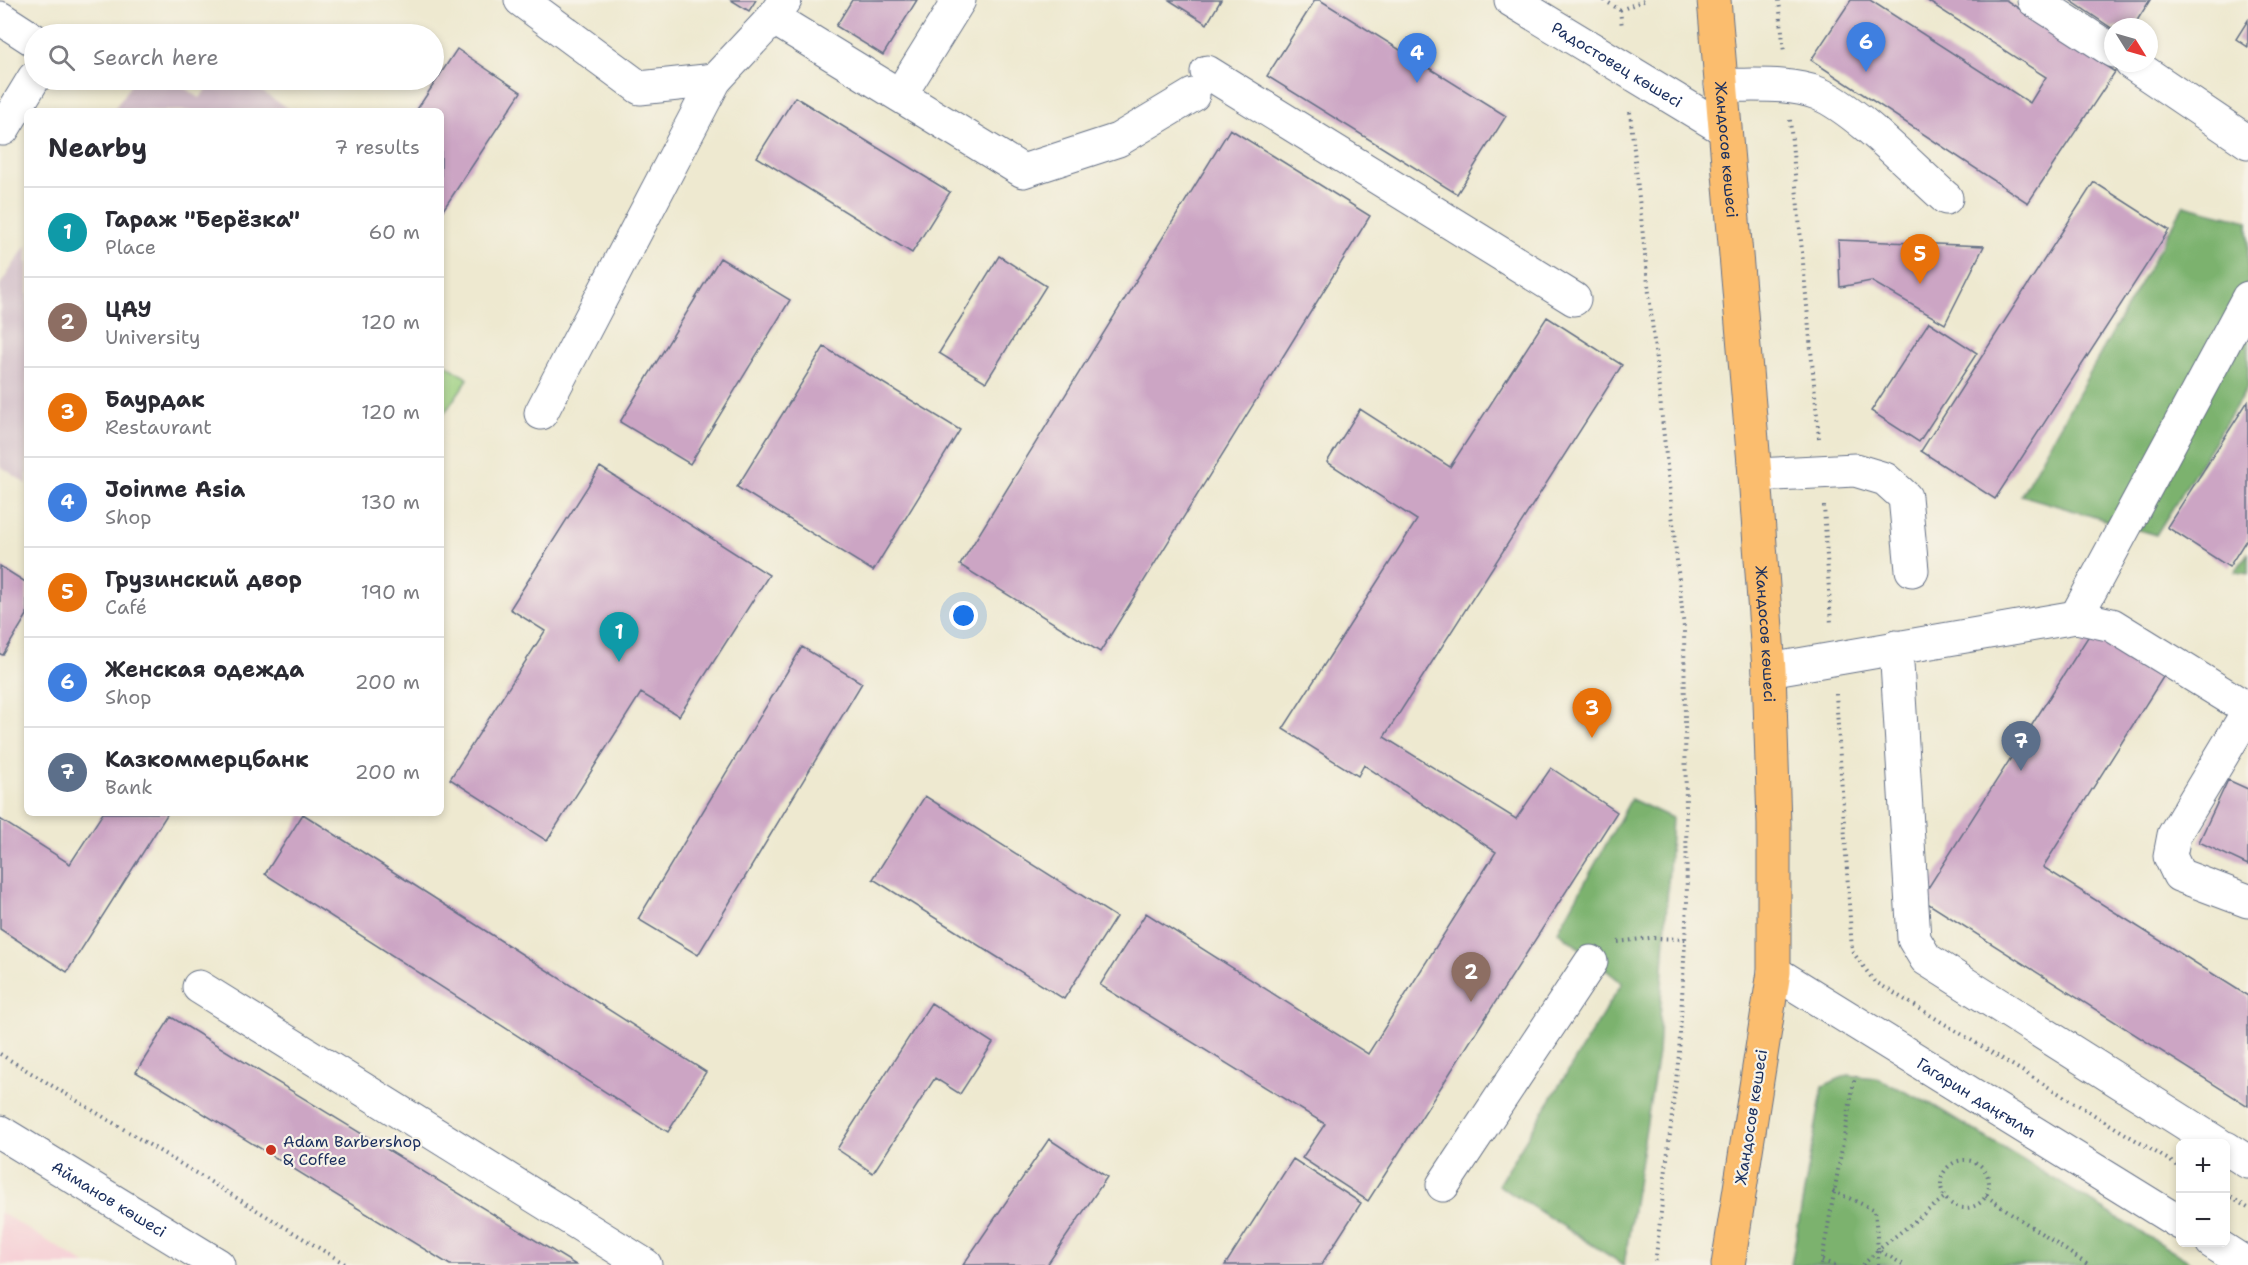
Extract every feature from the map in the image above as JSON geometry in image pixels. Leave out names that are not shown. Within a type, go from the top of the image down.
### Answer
[{"type":"main road","name":"Жандосов көшесі","points":[[1714,0],[1755,475],[1769,670],[1774,824],[1774,972],[1728,1265]]},
{"type":"street","points":[[521,0],[640,88],[716,80]]},
{"type":"street","points":[[900,95],[959,0]]},
{"type":"street","name":"Радостовец көшесі","points":[[1511,0],[1724,129]]},
{"type":"street","points":[[2034,0],[2104,45]]},
{"type":"street","points":[[541,413],[716,80],[779,9],[900,95],[1023,171],[1118,140],[1200,83],[1574,299]]},
{"type":"street","points":[[0,18],[24,34]]},
{"type":"street","points":[[2144,72],[2248,142]]},
{"type":"street","points":[[1721,85],[1787,87],[1816,93],[1839,104],[1946,198]]},
{"type":"street","points":[[0,127],[3,129],[27,90]]},
{"type":"street","points":[[2076,617],[2248,298]]},
{"type":"street","points":[[1755,475],[1855,470],[1885,479],[1905,497],[1912,570]]},
{"type":"street","points":[[1769,670],[2076,617],[2112,625],[2248,711],[2174,835],[2170,856],[2179,875],[2248,900]]},
{"type":"street","points":[[1896,647],[1914,939],[1926,959],[2212,1139]]},
{"type":"street","points":[[1443,1185],[1591,962]]},
{"type":"street","name":"Гагарин даңғылы","points":[[1774,972],[2176,1220]]},
{"type":"street","points":[[200,987],[645,1265]]},
{"type":"street","name":"Айманов көшесі","points":[[0,1132],[219,1265]]},
{"type":"street","points":[[2230,1151],[2248,1162]]},
{"type":"street","points":[[2220,1247],[2248,1265]]},
{"type":"path","points":[[1604,0],[1620,10],[1646,0]]},
{"type":"path","points":[[1625,69],[1684,628],[1686,939],[1678,1054],[1655,1265]]},
{"type":"path","points":[[1591,962],[1607,947],[1627,939],[1686,939]]},
{"type":"path","points":[[1874,981],[2176,1164]]},
{"type":"path","points":[[0,1054],[347,1265]]},
{"type":"path","points":[[1835,1265],[1821,1263],[1855,1076]]},
{"type":"path","points":[[1966,1160],[1981,1166],[1986,1172],[1989,1188],[1986,1196],[1974,1206],[1958,1207],[1945,1197],[1941,1183],[1946,1170],[1951,1165],[1966,1160]]},
{"type":"path","points":[[1833,1191],[1875,1210],[1878,1265]]},
{"type":"path","points":[[1986,1196],[2088,1265]]},
{"type":"path","points":[[1863,1265],[1878,1250],[1945,1197]]},
{"type":"path","points":[[2230,1197],[2248,1208]]},
{"type":"path","points":[[1878,1250],[1904,1265]]},
{"type":"shaded area","points":[[127,90],[188,90],[200,98],[205,90],[259,90],[287,108],[115,108]]},
{"type":"shaded area","points":[[24,249],[24,482],[0,466],[0,285]]},
{"type":"shaded area","points":[[0,1212],[87,1265],[0,1265]]},
{"type":"green space","points":[[2184,205],[2248,221],[2248,387],[2156,535],[2021,495]]},
{"type":"green space","points":[[444,363],[468,379],[444,414]]},
{"type":"green space","points":[[2248,553],[2248,574],[2235,572]]},
{"type":"green space","points":[[1631,799],[1672,818],[1658,1053],[1624,1265],[1498,1185],[1622,983],[1558,931]]},
{"type":"green space","points":[[1847,1075],[1876,1078],[1931,1104],[2195,1265],[1791,1265],[1823,1086]]},
{"type":"building","points":[[731,0],[756,0],[749,11]]},
{"type":"building","points":[[852,0],[917,0],[883,55],[836,26]]},
{"type":"building","points":[[1169,0],[1221,0],[1207,24]]},
{"type":"building","points":[[1315,0],[1320,0],[1506,116],[1457,194],[1267,76]]},
{"type":"building","points":[[1851,0],[1870,0],[2030,103],[2046,77],[1926,0],[2006,0],[2104,65],[2104,72],[2115,72],[2028,203],[1811,60]]},
{"type":"building","points":[[2070,0],[2150,0],[2139,18],[2104,18],[2104,23]]},
{"type":"building","points":[[2248,20],[2248,47],[2236,39]]},
{"type":"building","points":[[457,49],[521,92],[444,208],[444,108],[418,108],[430,90],[444,90],[444,69]]},
{"type":"building","points":[[795,97],[950,192],[912,253],[757,157]]},
{"type":"building","points":[[1230,129],[1370,216],[1100,652],[960,565]]},
{"type":"building","points":[[2094,182],[2169,230],[1995,499],[1921,451]]},
{"type":"building","points":[[1838,240],[1984,246],[1945,324],[1871,281],[1840,287]]},
{"type":"building","points":[[999,256],[1046,286],[986,382],[939,353]]},
{"type":"building","points":[[720,258],[790,300],[690,464],[620,422]]},
{"type":"building","points":[[1547,317],[1622,365],[1384,737],[1516,819],[1551,768],[1617,812],[1368,1201],[1302,1158],[1325,1124],[1100,985],[1146,913],[1368,1054],[1496,852],[1364,765],[1358,776],[1283,729],[1417,520],[1327,462],[1360,409],[1450,467]]},
{"type":"building","points":[[1929,322],[1977,353],[1919,442],[1871,411]]},
{"type":"building","points":[[824,347],[960,430],[873,571],[737,487]]},
{"type":"building","points":[[2248,401],[2248,537],[2229,567],[2167,527]]},
{"type":"building","points":[[600,467],[769,575],[679,716],[641,693],[547,841],[450,779],[545,631],[510,609]]},
{"type":"building","points":[[0,566],[24,581],[24,620],[3,655],[0,654]]},
{"type":"building","points":[[2093,629],[2165,674],[2043,867],[2248,996],[2248,1106],[1921,899]]},
{"type":"building","points":[[802,647],[862,683],[698,955],[638,919]]},
{"type":"building","points":[[2228,780],[2248,789],[2248,865],[2199,842]]},
{"type":"building","points":[[925,796],[1116,917],[1064,999],[873,879]]},
{"type":"building","points":[[101,816],[166,816],[67,972],[0,929],[0,819],[70,864]]},
{"type":"building","points":[[302,816],[306,816],[706,1072],[668,1132],[265,874]]},
{"type":"building","points":[[931,1003],[993,1043],[960,1094],[935,1078],[873,1173],[837,1149]]},
{"type":"building","points":[[171,1017],[576,1265],[450,1265],[136,1072]]},
{"type":"building","points":[[1049,1139],[1107,1177],[1047,1265],[963,1265]]},
{"type":"building","points":[[1293,1159],[1361,1203],[1321,1265],[1225,1265]]},
{"type":"place","name":"Женская одежда","points":[[1866,72]]},
{"type":"place","name":"Joinme Asia","points":[[1417,83]]},
{"type":"place","name":"Грузинский двор","points":[[1920,284]]},
{"type":"place","name":"Гараж \"Берёзка\"","points":[[619,662]]},
{"type":"place","name":"Баурдак","points":[[1592,738]]},
{"type":"place","name":"Казкоммерцбанк","points":[[2021,771]]},
{"type":"place","name":"ЦАУ","points":[[1471,1002]]},
{"type":"place","name":"Adam Barbershop & Coffee","points":[[271,1150]]}]
